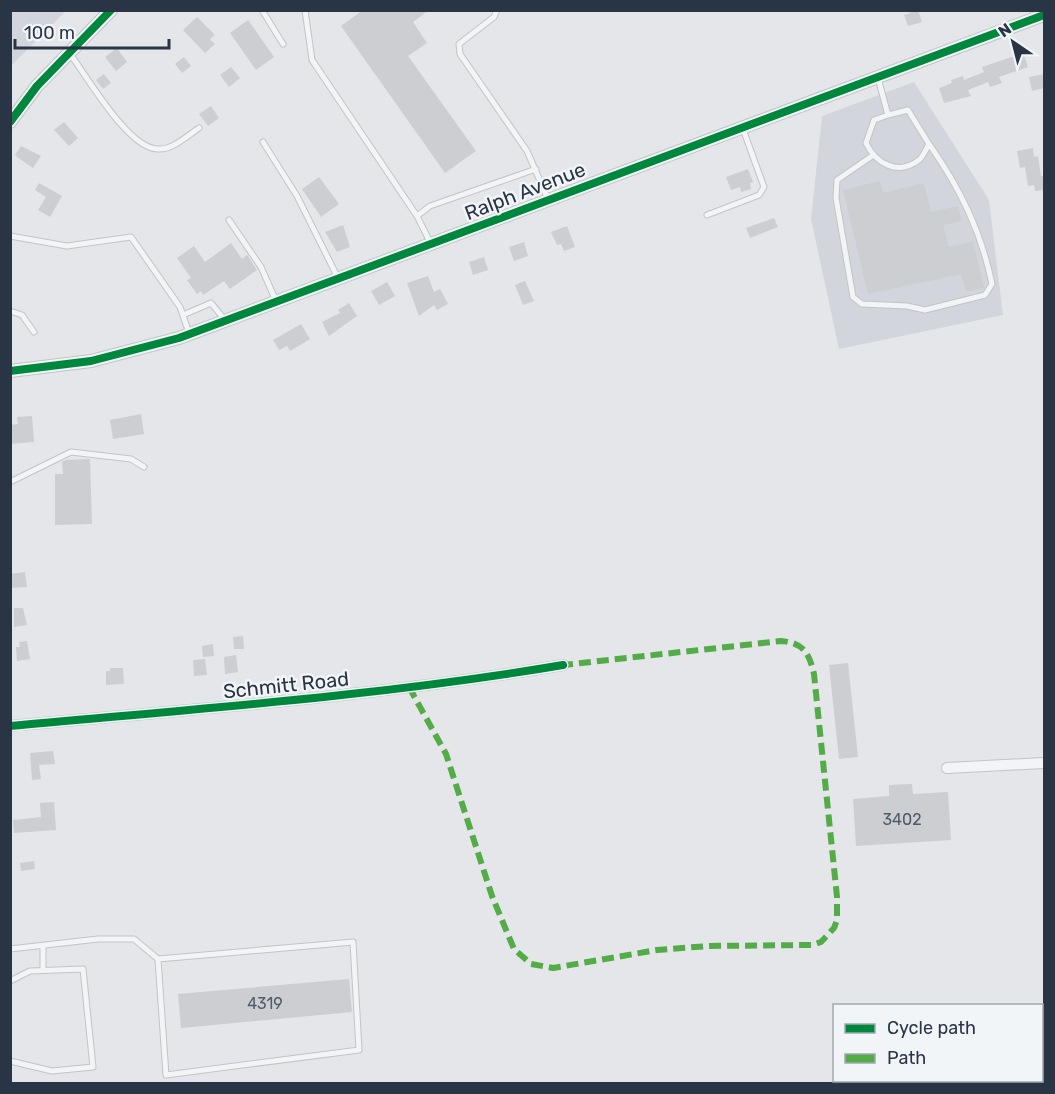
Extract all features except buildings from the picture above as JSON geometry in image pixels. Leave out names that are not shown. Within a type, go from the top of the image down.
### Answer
[{"type":"street","points":[[10,122],[31,93],[111,10]]},
{"type":"street","name":"Ralph Avenue","points":[[10,371],[92,361],[189,334],[1044,15]]},
{"type":"street","name":"Schmitt Road","points":[[10,726],[292,702],[492,677],[563,665]]},
{"type":"street","points":[[947,768],[1044,763]]},
{"type":"lane","points":[[262,10],[283,44]]},
{"type":"lane","points":[[305,10],[312,60],[417,216],[431,244]]},
{"type":"lane","points":[[497,10],[494,17],[459,44],[459,54],[537,169],[548,200]]},
{"type":"lane","points":[[69,53],[110,112],[140,143],[157,149],[166,148],[199,128]]},
{"type":"lane","points":[[878,77],[888,115]]},
{"type":"lane","points":[[872,156],[837,180],[836,198],[853,297],[862,304],[925,310],[985,295],[992,284],[980,236],[952,177],[908,110],[874,120],[866,143],[872,156],[883,164],[898,168],[920,160],[929,144]]},
{"type":"lane","points":[[707,215],[759,195],[764,187],[742,127]]},
{"type":"lane","points":[[263,142],[297,196],[338,279]]},
{"type":"lane","points":[[417,216],[430,206],[537,169]]},
{"type":"lane","points":[[229,220],[261,267],[277,302]]},
{"type":"lane","points":[[10,236],[67,246],[131,237],[180,307],[189,334]]},
{"type":"lane","points":[[183,315],[211,303],[225,321]]},
{"type":"lane","points":[[10,310],[22,315],[34,332]]},
{"type":"lane","points":[[10,482],[71,452],[130,459],[144,467]]},
{"type":"lane","points":[[10,949],[98,939],[134,939],[158,959],[353,942],[358,1050],[166,1075],[158,959]]},
{"type":"lane","points":[[43,946],[43,970]]},
{"type":"lane","points":[[10,981],[30,971],[83,969],[93,1067],[52,1071],[10,1061]]},
{"type":"shaded area","points":[[11,10],[66,11],[11,66]]},
{"type":"shaded area","points":[[914,82],[989,200],[1003,315],[839,349],[811,219],[822,116]]},
{"type":"marked path","points":[[409,687],[446,754],[492,896],[514,949],[531,964],[553,968],[657,950],[708,946],[812,945],[821,942],[834,928],[837,920],[837,897],[814,674],[804,650],[795,644],[781,641],[563,665]]},
{"type":"cycle path","points":[[10,122],[37,86],[111,10]]},
{"type":"cycle path","points":[[10,371],[91,361],[179,338],[1044,15]]},
{"type":"cycle path","points":[[10,726],[356,693],[563,665]]}]
